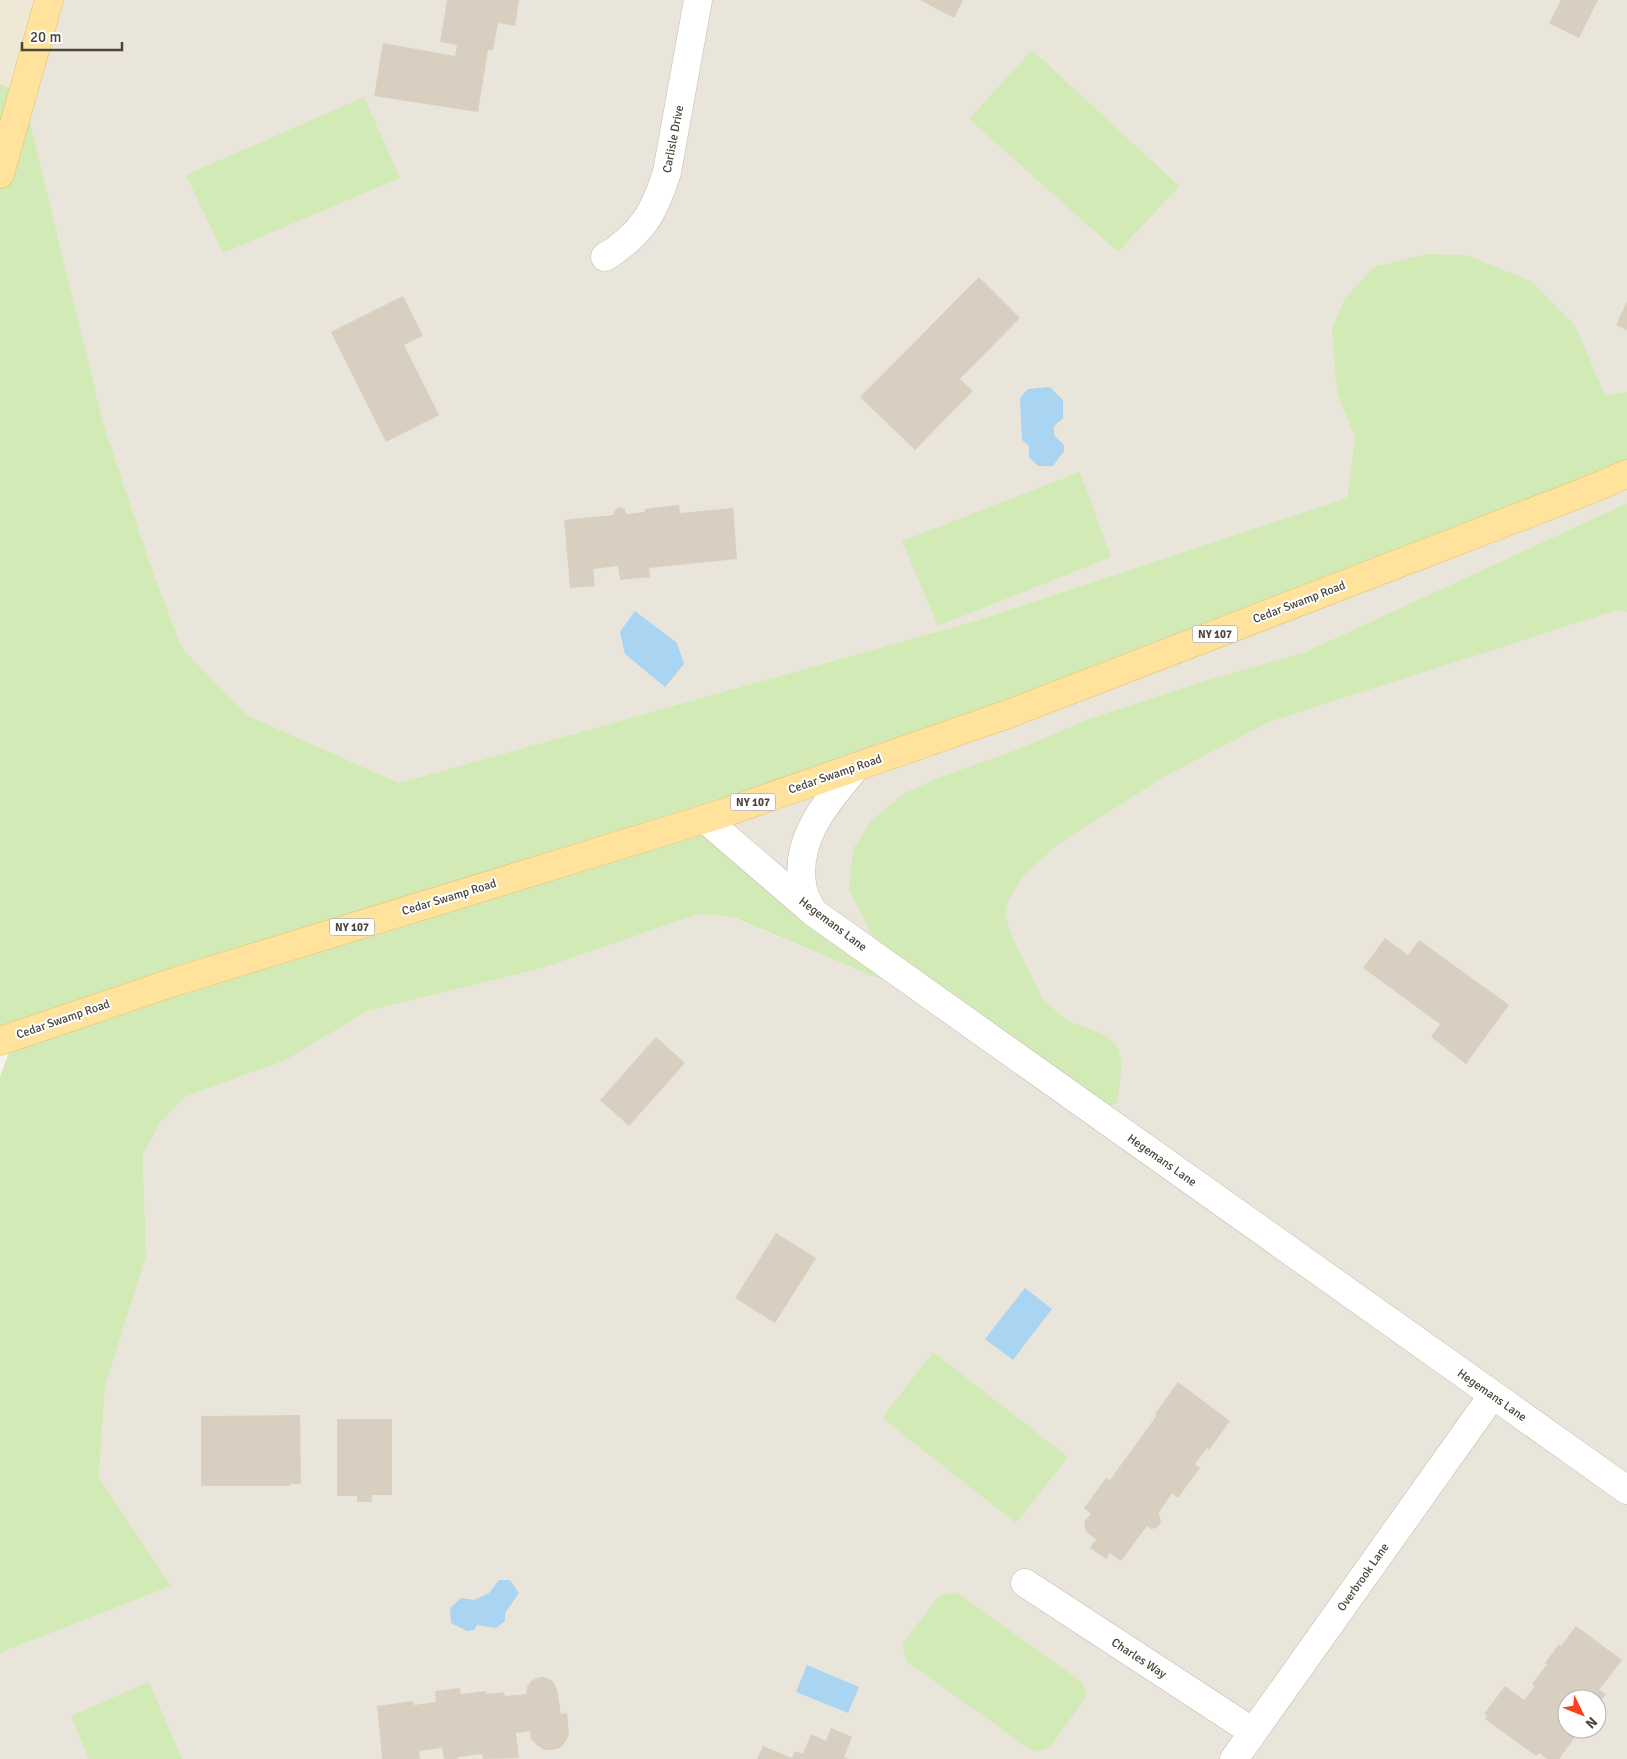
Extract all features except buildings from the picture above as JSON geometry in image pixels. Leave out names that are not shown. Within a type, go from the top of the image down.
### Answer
[{"type":"main road","points":[[0,174],[49,0]]},
{"type":"main road","name":"Cedar Swamp Road","points":[[0,1040],[177,981],[705,819],[856,767],[1011,713],[1575,496],[1627,474]]},
{"type":"street","name":"Carlisle Drive","points":[[605,257],[624,245],[639,230],[648,218],[662,188],[667,172],[698,0]]},
{"type":"street","points":[[813,912],[804,892],[801,871],[804,844],[818,816],[856,767]]},
{"type":"street","name":"Hegemans Lane","points":[[705,819],[813,912],[1492,1396],[1627,1490]]},
{"type":"street","name":"Overbrook Lane","points":[[1234,1759],[1492,1396]]},
{"type":"street","name":"Charles Way","points":[[1025,1583],[1253,1732]]},
{"type":"shaded area","points":[[0,0],[49,0],[23,93],[0,84]]},
{"type":"shaded area","points":[[49,0],[1627,0],[1627,392],[1605,395],[1576,327],[1337,393],[1355,438],[1347,498],[975,621],[399,783],[247,715],[182,648],[153,572],[103,422],[23,93]]},
{"type":"shaded area","points":[[1627,474],[1627,503],[908,836],[1618,610],[1627,612],[1627,1759],[0,1759],[0,1653],[171,1586],[99,1478],[105,1386],[146,1257],[143,1154],[161,1122],[185,1097],[286,1060],[368,1011],[543,968],[699,914],[732,917],[867,974],[719,823]]},
{"type":"green space","points":[[1032,50],[1179,186],[1118,252],[969,119]]},
{"type":"green space","points":[[0,84],[23,93],[103,422],[153,572],[182,648],[247,715],[399,783],[975,621],[1347,498],[1355,438],[1337,393],[1332,329],[1345,298],[1374,267],[1427,254],[1466,255],[1531,281],[1576,327],[1605,395],[1627,392],[1627,474],[721,814],[905,981],[870,931],[849,890],[853,849],[871,821],[903,794],[940,777],[1009,753],[1089,719],[1204,681],[1303,653],[1627,503],[1627,612],[1618,610],[1271,721],[1165,776],[1057,845],[1023,876],[1007,902],[1005,915],[1013,939],[1043,999],[1066,1020],[1105,1035],[1118,1047],[1122,1064],[1117,1104],[1100,1106],[918,992],[867,974],[733,917],[699,914],[543,968],[368,1011],[286,1060],[185,1097],[161,1122],[143,1154],[146,1257],[105,1386],[99,1478],[171,1586],[0,1653],[0,1077],[15,1036],[0,1041]]},
{"type":"green space","points":[[364,97],[400,178],[223,253],[186,175]]},
{"type":"green space","points":[[1080,472],[1111,557],[938,626],[902,541]]},
{"type":"green space","points":[[933,1352],[1068,1457],[1016,1523],[882,1418]]},
{"type":"green space","points":[[956,1592],[1083,1683],[1086,1697],[1050,1747],[1034,1752],[906,1661],[902,1644],[939,1596]]},
{"type":"green space","points":[[149,1682],[182,1759],[89,1759],[71,1716]]},
{"type":"water","points":[[1050,387],[1063,400],[1063,418],[1054,426],[1054,435],[1064,445],[1064,451],[1053,466],[1038,466],[1029,457],[1029,446],[1022,440],[1020,398],[1028,389]]},
{"type":"water","points":[[635,611],[677,643],[684,664],[665,687],[625,654],[620,632]]},
{"type":"water","points":[[1025,1288],[1052,1309],[1013,1360],[985,1339]]},
{"type":"water","points":[[499,1580],[510,1580],[519,1593],[505,1613],[505,1621],[496,1628],[477,1625],[474,1630],[467,1631],[451,1623],[450,1608],[461,1598],[474,1600],[489,1593]]},
{"type":"water","points":[[807,1665],[859,1687],[848,1713],[796,1692]]}]
